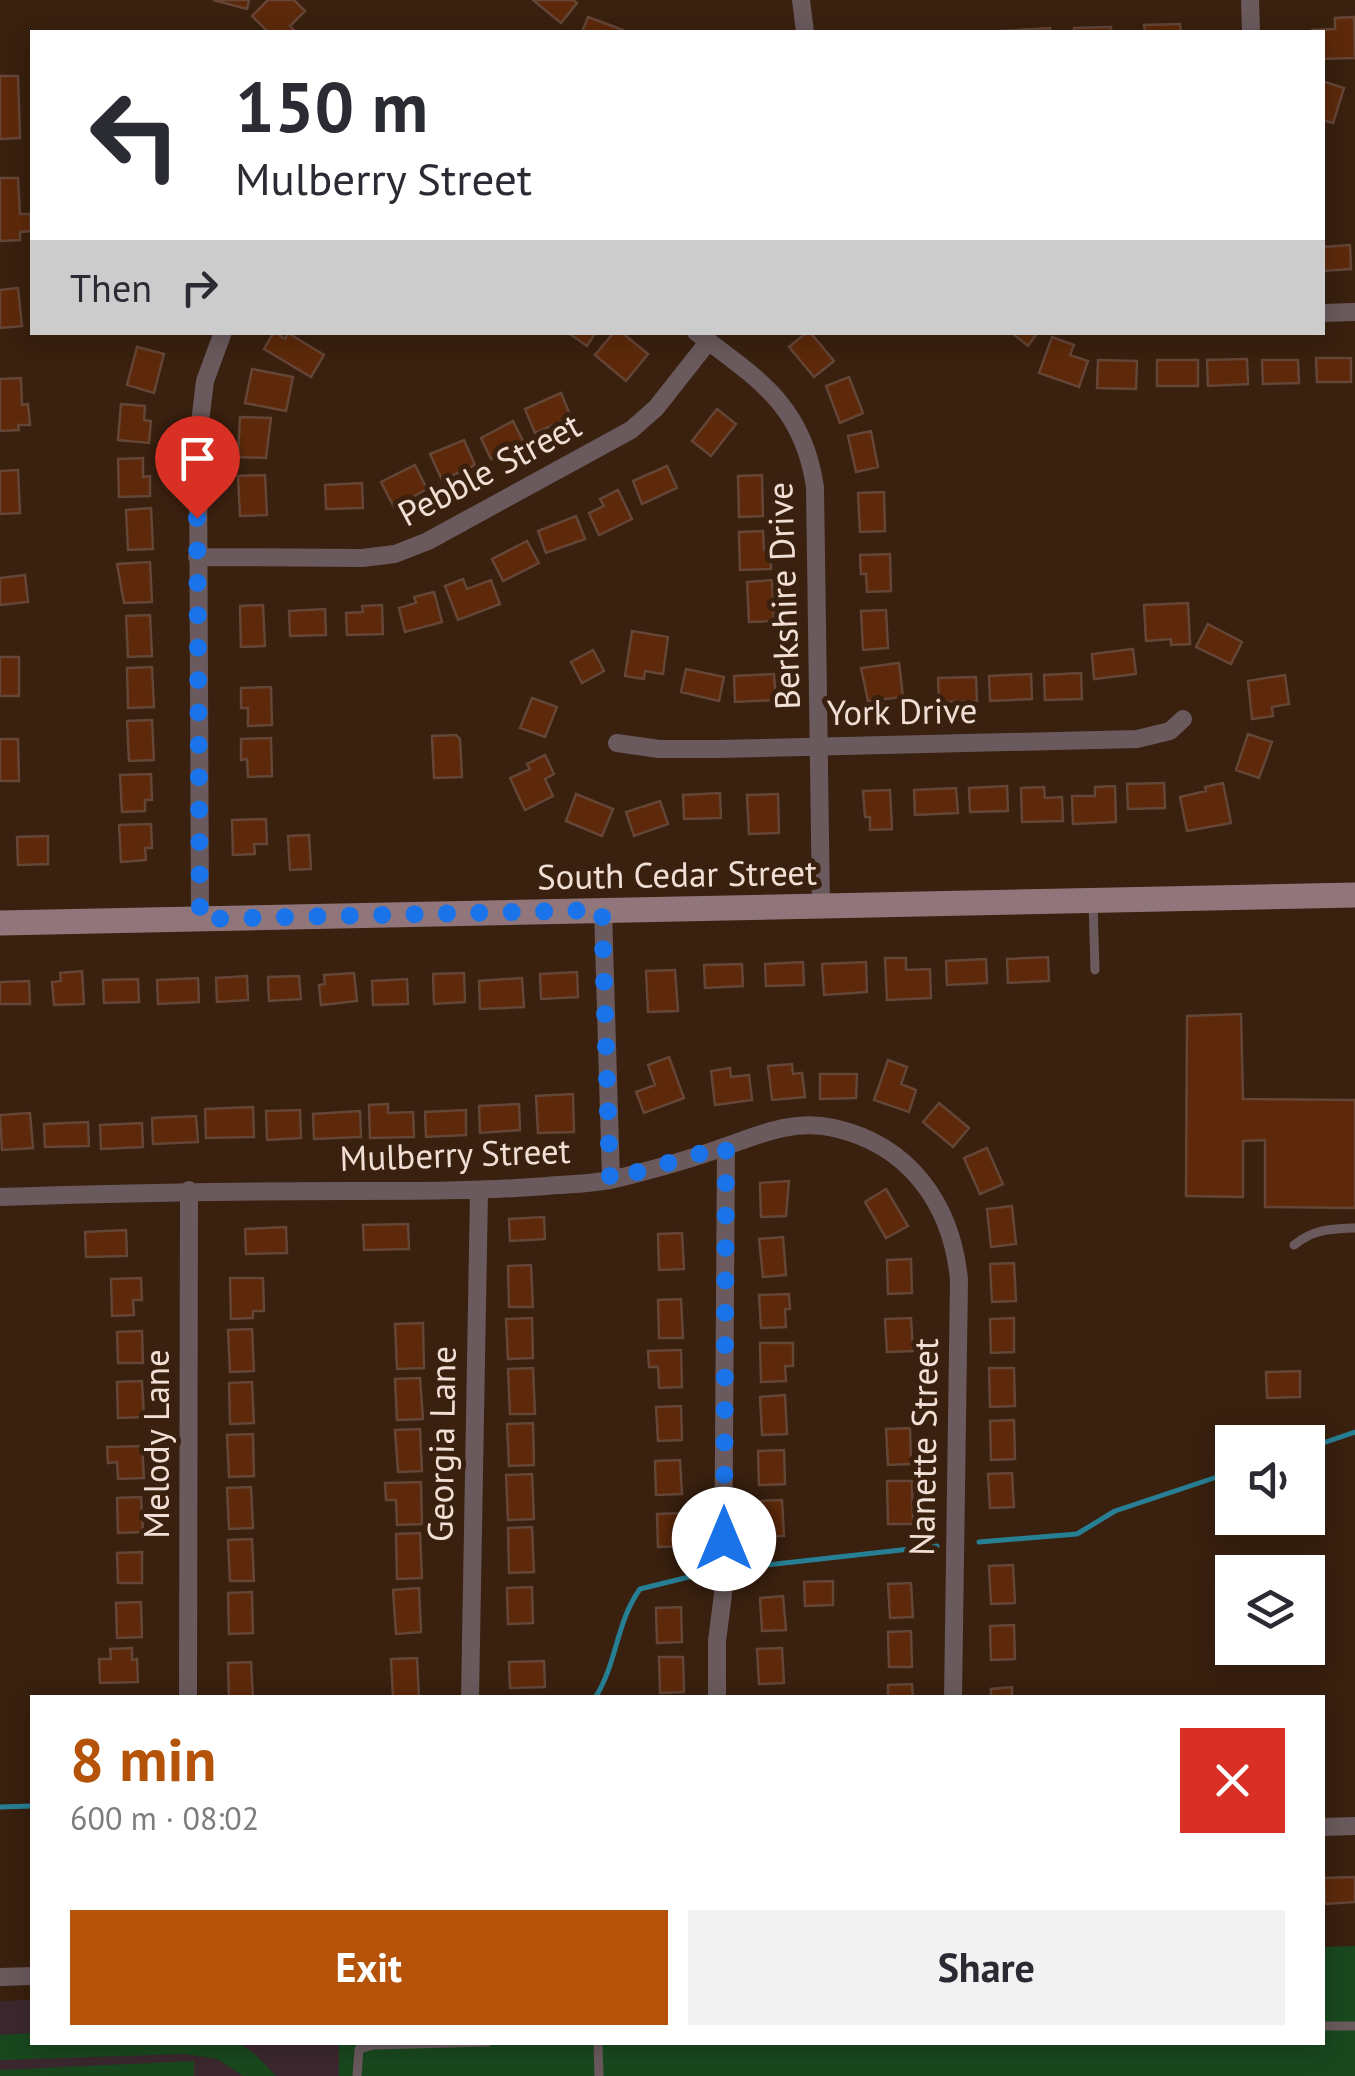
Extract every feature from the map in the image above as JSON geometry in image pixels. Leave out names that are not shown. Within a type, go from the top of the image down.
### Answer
[{"type":"main road","name":"South Cedar Street","points":[[0,923],[1355,895]]},
{"type":"street","points":[[801,0],[805,30]]},
{"type":"street","points":[[1250,0],[1250,30]]},
{"type":"street","points":[[1325,312],[1355,312]]},
{"type":"street","points":[[200,919],[199,415],[205,381],[222,335]]},
{"type":"street","name":"Pebble Street","points":[[197,557],[362,558],[395,554],[428,541],[631,430],[656,408],[702,337]]},
{"type":"street","name":"Berkshire Drive","points":[[702,337],[780,399],[804,438],[811,462],[815,488],[822,906]]},
{"type":"street","name":"York Drive","points":[[617,743],[659,749],[1137,738],[1170,731],[1183,719]]},
{"type":"street","points":[[602,910],[610,1180]]},
{"type":"street","name":"Mulberry Street","points":[[0,1198],[189,1190],[479,1192],[610,1180],[773,1128],[800,1125],[842,1130],[880,1144],[904,1162],[937,1200]]},
{"type":"street","points":[[718,1695],[723,1594],[726,1146]]},
{"type":"street","name":"Melody Lane","points":[[188,1695],[189,1190]]},
{"type":"street","name":"Georgia Lane","points":[[470,1695],[479,1192]]},
{"type":"street","name":"Nanette Street","points":[[937,1200],[951,1230],[959,1280],[953,1695]]},
{"type":"street","points":[[1325,1828],[1355,1826]]},
{"type":"street","points":[[0,1977],[30,1976]]},
{"type":"lane","points":[[1094,900],[1095,970]]},
{"type":"lane","points":[[1294,1245],[1323,1229],[1355,1228]]},
{"type":"lane","points":[[1325,2026],[1355,2026]]},
{"type":"lane","points":[[357,2076],[359,2050],[374,2045]]},
{"type":"lane","points":[[598,2045],[598,2076]]},
{"type":"shaded area","points":[[30,2000],[30,2045],[339,2045],[339,2076],[0,2076],[0,2001]]},
{"type":"green space","points":[[1355,1946],[1355,2076],[339,2076],[339,2045],[1325,2045],[1325,1947]]},
{"type":"green space","points":[[30,2033],[30,2045],[242,2045],[276,2076],[243,2076],[217,2059],[185,2054],[0,2060],[0,2035]]},
{"type":"green space","points":[[194,2061],[194,2076],[0,2076],[0,2070]]},
{"type":"building","points":[[213,0],[249,0],[247,9]]},
{"type":"building","points":[[268,0],[294,0],[305,11],[290,26],[294,30],[266,30],[252,16]]},
{"type":"building","points":[[533,0],[573,0],[577,3],[561,23]]},
{"type":"building","points":[[588,17],[623,30],[583,30]]},
{"type":"building","points":[[1354,17],[1355,58],[1325,59],[1325,30],[1311,30],[1335,29],[1335,18]]},
{"type":"building","points":[[1180,24],[1181,30],[1145,30],[1144,25]]},
{"type":"building","points":[[1111,27],[1111,30],[1074,30]]},
{"type":"building","points":[[0,76],[18,76],[20,138],[0,139]]},
{"type":"building","points":[[1325,82],[1344,88],[1333,123],[1325,121]]},
{"type":"building","points":[[0,178],[18,178],[20,214],[30,214],[30,231],[20,232],[20,240],[0,241]]},
{"type":"building","points":[[1350,245],[1351,269],[1325,271],[1325,247]]},
{"type":"building","points":[[18,288],[22,326],[0,328],[0,290]]},
{"type":"building","points":[[272,335],[285,339],[291,335],[324,355],[311,377],[264,349]]},
{"type":"building","points":[[571,335],[594,335],[587,346]]},
{"type":"building","points":[[612,335],[625,335],[648,354],[626,381],[595,355]]},
{"type":"building","points":[[803,335],[812,335],[834,361],[814,377],[789,347]]},
{"type":"building","points":[[1015,335],[1036,335],[1028,346]]},
{"type":"building","points":[[1052,337],[1074,345],[1070,355],[1088,361],[1079,387],[1039,373]]},
{"type":"building","points":[[137,347],[164,354],[154,393],[127,385]]},
{"type":"building","points":[[1316,358],[1351,358],[1351,382],[1317,382]]},
{"type":"building","points":[[1247,359],[1248,384],[1208,386],[1207,360]]},
{"type":"building","points":[[1098,360],[1137,361],[1136,389],[1097,388]]},
{"type":"building","points":[[1157,360],[1198,360],[1198,386],[1157,386]]},
{"type":"building","points":[[1262,360],[1298,360],[1299,383],[1263,384]]},
{"type":"building","points":[[252,369],[293,377],[286,411],[245,403]]},
{"type":"building","points":[[849,377],[863,413],[840,423],[826,386]]},
{"type":"building","points":[[21,378],[22,405],[28,404],[30,425],[0,431],[0,379]]},
{"type":"building","points":[[561,393],[571,417],[535,433],[525,409]]},
{"type":"building","points":[[121,404],[145,406],[144,420],[151,421],[149,443],[118,440]]},
{"type":"building","points":[[717,409],[736,424],[711,456],[692,441]]},
{"type":"building","points":[[240,417],[271,418],[266,458],[238,457]]},
{"type":"building","points":[[513,421],[524,443],[491,459],[481,438]]},
{"type":"building","points":[[871,431],[878,467],[856,472],[848,436]]},
{"type":"building","points":[[464,440],[475,465],[442,480],[430,454]]},
{"type":"building","points":[[143,458],[143,477],[150,476],[150,496],[119,497],[118,459]]},
{"type":"building","points":[[415,465],[427,489],[394,507],[381,482]]},
{"type":"building","points":[[667,466],[677,488],[642,504],[633,481]]},
{"type":"building","points":[[18,470],[20,513],[0,514],[0,471]]},
{"type":"building","points":[[265,475],[267,515],[240,516],[238,476]]},
{"type":"building","points":[[762,475],[763,516],[739,517],[738,476]]},
{"type":"building","points":[[362,483],[363,508],[326,509],[325,485]]},
{"type":"building","points":[[618,490],[632,519],[599,535],[589,513],[604,506],[600,499]]},
{"type":"building","points":[[884,492],[885,531],[860,532],[858,493]]},
{"type":"building","points":[[151,508],[153,549],[128,550],[126,510]]},
{"type":"building","points":[[576,516],[585,539],[546,553],[538,531]]},
{"type":"building","points":[[763,531],[764,550],[771,549],[771,569],[740,570],[739,532]]},
{"type":"building","points":[[527,541],[539,563],[503,581],[492,559]]},
{"type":"building","points":[[890,554],[891,591],[867,592],[860,555]]},
{"type":"building","points":[[150,562],[152,602],[124,603],[117,564]]},
{"type":"building","points":[[25,575],[28,602],[0,605],[0,578]]},
{"type":"building","points":[[463,579],[467,589],[491,580],[500,604],[458,620],[445,586]]},
{"type":"building","points":[[772,580],[774,621],[749,622],[747,582]]},
{"type":"building","points":[[434,592],[442,622],[405,632],[399,608],[416,603],[414,597]]},
{"type":"building","points":[[1188,603],[1190,644],[1171,645],[1171,639],[1146,641],[1144,605]]},
{"type":"building","points":[[263,605],[265,646],[241,647],[240,606]]},
{"type":"building","points":[[382,605],[383,634],[347,635],[346,613],[363,612],[362,606]]},
{"type":"building","points":[[325,609],[326,635],[290,636],[289,611]]},
{"type":"building","points":[[886,610],[888,648],[863,650],[861,611]]},
{"type":"building","points":[[150,615],[152,656],[128,657],[126,616]]},
{"type":"building","points":[[1208,624],[1242,642],[1231,664],[1196,647]]},
{"type":"building","points":[[632,631],[668,637],[663,674],[645,671],[644,679],[625,676]]},
{"type":"building","points":[[1133,649],[1136,674],[1094,679],[1092,654]]},
{"type":"building","points":[[593,650],[604,671],[582,683],[571,662]]},
{"type":"building","points":[[0,657],[19,657],[19,696],[0,696]]},
{"type":"building","points":[[899,663],[903,697],[868,701],[861,668]]},
{"type":"building","points":[[152,667],[154,707],[128,708],[127,668]]},
{"type":"building","points":[[686,669],[724,677],[719,701],[681,692]]},
{"type":"building","points":[[1081,673],[1082,699],[1045,700],[1044,675]]},
{"type":"building","points":[[774,674],[776,700],[735,702],[734,676]]},
{"type":"building","points":[[1031,674],[1032,699],[990,701],[989,676]]},
{"type":"building","points":[[1285,675],[1289,704],[1272,707],[1273,716],[1252,719],[1248,681]]},
{"type":"building","points":[[976,677],[977,701],[939,702],[938,678]]},
{"type":"building","points":[[271,687],[272,725],[248,726],[248,708],[241,708],[241,688]]},
{"type":"building","points":[[532,698],[557,707],[545,737],[520,728]]},
{"type":"building","points":[[152,720],[154,760],[129,761],[127,721]]},
{"type":"building","points":[[1248,734],[1272,742],[1259,778],[1236,770]]},
{"type":"building","points":[[456,735],[460,739],[462,777],[434,778],[432,736]]},
{"type":"building","points":[[271,738],[272,776],[248,777],[247,759],[241,760],[241,739]]},
{"type":"building","points":[[0,739],[18,739],[19,781],[0,781]]},
{"type":"building","points":[[545,755],[554,774],[545,779],[553,796],[525,810],[510,778],[530,769],[527,764]]},
{"type":"building","points":[[151,774],[152,800],[145,800],[145,811],[122,812],[120,775]]},
{"type":"building","points":[[1164,783],[1165,808],[1128,809],[1127,784]]},
{"type":"building","points":[[1223,783],[1231,823],[1187,831],[1180,797]]},
{"type":"building","points":[[1007,786],[1008,811],[970,812],[969,788]]},
{"type":"building","points":[[1115,786],[1116,822],[1073,824],[1072,796],[1095,796],[1095,787]]},
{"type":"building","points":[[1044,787],[1045,798],[1062,797],[1063,821],[1022,822],[1021,788]]},
{"type":"building","points":[[956,788],[958,813],[915,815],[914,790]]},
{"type":"building","points":[[890,790],[892,829],[870,830],[863,791]]},
{"type":"building","points":[[720,793],[721,818],[684,819],[683,795]]},
{"type":"building","points":[[576,794],[613,809],[602,836],[566,821]]},
{"type":"building","points":[[778,794],[779,833],[749,834],[747,795]]},
{"type":"building","points":[[660,801],[668,824],[634,836],[626,812]]},
{"type":"building","points":[[266,819],[267,844],[254,844],[255,854],[233,855],[232,820]]},
{"type":"building","points":[[151,824],[152,848],[145,848],[146,860],[121,862],[119,825]]},
{"type":"building","points":[[309,835],[311,869],[290,870],[288,836]]},
{"type":"building","points":[[48,836],[48,864],[18,865],[17,837]]},
{"type":"building","points":[[1048,957],[1049,981],[1008,983],[1007,959]]},
{"type":"building","points":[[885,958],[906,958],[906,970],[930,969],[931,998],[887,1000]]},
{"type":"building","points":[[986,959],[987,983],[947,985],[946,961]]},
{"type":"building","points":[[803,962],[804,985],[766,986],[765,964]]},
{"type":"building","points":[[866,962],[867,992],[824,995],[822,964]]},
{"type":"building","points":[[742,964],[743,986],[705,988],[704,965]]},
{"type":"building","points":[[675,970],[678,1011],[648,1012],[646,971]]},
{"type":"building","points":[[82,971],[84,1004],[54,1005],[52,982],[61,981],[60,973]]},
{"type":"building","points":[[577,972],[578,997],[541,999],[540,974]]},
{"type":"building","points":[[354,973],[357,1001],[321,1005],[319,985],[325,984],[324,975]]},
{"type":"building","points":[[464,973],[465,1002],[434,1004],[433,974]]},
{"type":"building","points":[[247,976],[248,1000],[217,1002],[216,978]]},
{"type":"building","points":[[299,976],[301,999],[269,1001],[268,977]]},
{"type":"building","points":[[198,978],[199,1002],[158,1004],[157,980]]},
{"type":"building","points":[[522,978],[524,1007],[480,1009],[479,981]]},
{"type":"building","points":[[138,979],[139,1002],[104,1003],[103,980]]},
{"type":"building","points":[[407,979],[408,1004],[373,1005],[372,981]]},
{"type":"building","points":[[29,981],[30,1004],[0,1004],[0,982]]},
{"type":"building","points":[[1241,1014],[1243,1099],[1355,1100],[1355,1208],[1265,1207],[1265,1140],[1243,1141],[1243,1197],[1186,1196],[1187,1016]]},
{"type":"building","points":[[669,1057],[684,1098],[644,1113],[636,1092],[655,1085],[648,1065]]},
{"type":"building","points":[[888,1060],[907,1067],[901,1084],[916,1090],[909,1112],[874,1100]]},
{"type":"building","points":[[792,1064],[793,1074],[802,1073],[805,1097],[772,1100],[768,1066]]},
{"type":"building","points":[[730,1068],[731,1077],[749,1075],[752,1100],[715,1105],[711,1071]]},
{"type":"building","points":[[820,1074],[857,1074],[856,1098],[820,1099]]},
{"type":"building","points":[[573,1094],[574,1132],[538,1133],[536,1096]]},
{"type":"building","points":[[939,1103],[969,1128],[953,1147],[923,1122]]},
{"type":"building","points":[[388,1104],[388,1113],[413,1112],[414,1137],[370,1138],[369,1105]]},
{"type":"building","points":[[519,1104],[520,1130],[480,1133],[479,1106]]},
{"type":"building","points":[[253,1107],[254,1137],[206,1138],[205,1109]]},
{"type":"building","points":[[300,1110],[301,1138],[267,1140],[266,1111]]},
{"type":"building","points":[[466,1110],[466,1135],[426,1137],[425,1112]]},
{"type":"building","points":[[360,1111],[361,1137],[314,1139],[313,1114]]},
{"type":"building","points":[[30,1113],[33,1148],[2,1150],[0,1115]]},
{"type":"building","points":[[196,1116],[198,1142],[153,1144],[152,1118]]},
{"type":"building","points":[[88,1122],[89,1146],[45,1147],[44,1124]]},
{"type":"building","points":[[142,1123],[143,1147],[101,1149],[100,1125]]},
{"type":"building","points":[[987,1148],[1003,1184],[980,1194],[964,1158]]},
{"type":"building","points":[[789,1181],[786,1216],[761,1217],[760,1183]]},
{"type":"building","points":[[886,1189],[908,1226],[886,1238],[865,1202]]},
{"type":"building","points":[[1012,1206],[1016,1244],[991,1247],[987,1209]]},
{"type":"building","points":[[544,1217],[545,1239],[510,1241],[509,1219]]},
{"type":"building","points":[[408,1224],[409,1249],[364,1250],[363,1225]]},
{"type":"building","points":[[286,1227],[287,1253],[246,1254],[245,1229]]},
{"type":"building","points":[[126,1230],[127,1256],[86,1257],[85,1232]]},
{"type":"building","points":[[682,1233],[684,1269],[659,1270],[658,1234]]},
{"type":"building","points":[[783,1237],[786,1275],[763,1277],[759,1239]]},
{"type":"building","points":[[911,1259],[912,1293],[888,1294],[887,1260]]},
{"type":"building","points":[[1014,1263],[1016,1301],[992,1302],[990,1264]]},
{"type":"building","points":[[531,1265],[533,1307],[509,1307],[508,1266]]},
{"type":"building","points":[[141,1278],[142,1300],[133,1300],[134,1315],[112,1316],[111,1279]]},
{"type":"building","points":[[230,1278],[263,1278],[264,1311],[253,1311],[253,1318],[231,1319]]},
{"type":"building","points":[[789,1294],[786,1327],[761,1328],[759,1295]]},
{"type":"building","points":[[681,1299],[683,1338],[659,1338],[658,1300]]},
{"type":"building","points":[[532,1318],[533,1358],[508,1359],[506,1319]]},
{"type":"building","points":[[911,1318],[913,1351],[887,1352],[885,1319]]},
{"type":"building","points":[[1014,1318],[1014,1352],[991,1353],[990,1319]]},
{"type":"building","points":[[423,1323],[424,1368],[397,1369],[395,1324]]},
{"type":"building","points":[[252,1329],[254,1371],[230,1372],[228,1330]]},
{"type":"building","points":[[142,1331],[143,1363],[118,1363],[117,1332]]},
{"type":"building","points":[[760,1343],[793,1343],[793,1366],[785,1366],[786,1381],[761,1382]]},
{"type":"building","points":[[681,1350],[682,1387],[659,1388],[658,1367],[649,1367],[648,1351]]},
{"type":"building","points":[[533,1368],[535,1414],[510,1414],[508,1369]]},
{"type":"building","points":[[989,1368],[1014,1368],[1015,1406],[990,1407]]},
{"type":"building","points":[[1300,1371],[1300,1397],[1267,1398],[1266,1372]]},
{"type":"building","points":[[420,1378],[423,1419],[397,1420],[395,1379]]},
{"type":"building","points":[[142,1381],[144,1417],[118,1418],[117,1382]]},
{"type":"building","points":[[252,1382],[254,1423],[230,1424],[229,1383]]},
{"type":"building","points":[[785,1395],[787,1434],[762,1435],[760,1397]]},
{"type":"building","points":[[681,1406],[682,1440],[658,1441],[656,1407]]},
{"type":"building","points":[[1014,1420],[1015,1459],[991,1460],[990,1421]]},
{"type":"building","points":[[533,1423],[534,1465],[509,1466],[507,1424]]},
{"type":"building","points":[[910,1428],[911,1464],[888,1465],[886,1429]]},
{"type":"building","points":[[420,1429],[422,1471],[398,1472],[395,1430]]},
{"type":"building","points":[[253,1434],[254,1476],[229,1477],[227,1435]]},
{"type":"building","points":[[142,1446],[144,1478],[118,1479],[117,1462],[108,1463],[107,1447]]},
{"type":"building","points":[[784,1450],[785,1484],[759,1485],[758,1451]]},
{"type":"building","points":[[680,1460],[682,1494],[656,1495],[655,1461]]},
{"type":"building","points":[[1012,1473],[1014,1507],[990,1508],[988,1474]]},
{"type":"building","points":[[532,1474],[534,1519],[508,1520],[506,1475]]},
{"type":"building","points":[[887,1481],[912,1481],[913,1524],[888,1524]]},
{"type":"building","points":[[421,1482],[422,1524],[397,1525],[396,1500],[386,1500],[385,1483]]},
{"type":"building","points":[[251,1487],[253,1528],[229,1529],[227,1488]]},
{"type":"building","points":[[141,1497],[143,1532],[118,1533],[117,1498]]},
{"type":"building","points":[[782,1500],[784,1536],[760,1536],[759,1501]]},
{"type":"building","points":[[680,1513],[682,1546],[658,1547],[657,1514]]},
{"type":"building","points":[[532,1527],[534,1572],[509,1573],[508,1528]]},
{"type":"building","points":[[420,1533],[422,1578],[397,1579],[396,1534]]},
{"type":"building","points":[[252,1539],[254,1581],[230,1581],[228,1540]]},
{"type":"building","points":[[142,1552],[142,1583],[118,1583],[117,1553]]},
{"type":"building","points":[[1013,1565],[1015,1603],[991,1604],[989,1566]]},
{"type":"building","points":[[833,1581],[833,1605],[805,1606],[804,1582]]},
{"type":"building","points":[[911,1583],[913,1617],[890,1618],[888,1584]]},
{"type":"building","points":[[532,1587],[533,1623],[508,1624],[507,1588]]},
{"type":"building","points":[[419,1588],[421,1632],[396,1634],[393,1590]]},
{"type":"building","points":[[252,1592],[253,1633],[229,1634],[228,1593]]},
{"type":"building","points":[[783,1596],[786,1630],[762,1631],[760,1598]]},
{"type":"building","points":[[141,1602],[142,1637],[117,1638],[116,1603]]},
{"type":"building","points":[[681,1607],[682,1642],[657,1643],[656,1608]]},
{"type":"building","points":[[1014,1625],[1015,1659],[991,1660],[990,1626]]},
{"type":"building","points":[[911,1631],[912,1667],[889,1667],[888,1632]]},
{"type":"building","points":[[132,1648],[132,1660],[137,1659],[138,1682],[100,1683],[99,1659],[111,1659],[110,1649]]},
{"type":"building","points":[[782,1648],[784,1683],[759,1684],[757,1649]]},
{"type":"building","points":[[659,1657],[683,1657],[684,1692],[660,1693]]},
{"type":"building","points":[[417,1658],[419,1695],[393,1695],[391,1659]]},
{"type":"building","points":[[544,1661],[545,1687],[510,1688],[509,1662]]},
{"type":"building","points":[[251,1662],[253,1695],[229,1695],[228,1663]]},
{"type":"building","points":[[912,1684],[913,1695],[888,1695],[888,1685]]},
{"type":"building","points":[[1012,1687],[1012,1695],[991,1695],[991,1689]]},
{"type":"building","points":[[1355,1877],[1355,1902],[1325,1904],[1325,1878]]},
{"type":"waterway","points":[[1325,1442],[1355,1432]]},
{"type":"waterway","points":[[979,1542],[1077,1534],[1115,1511],[1215,1478]]},
{"type":"waterway","points":[[749,1567],[937,1546]]},
{"type":"waterway","points":[[597,1695],[626,1615],[640,1589],[701,1574]]},
{"type":"waterway","points":[[0,1807],[30,1806]]},
{"type":"route","points":[[197,518],[200,919],[602,910],[610,1180],[726,1146],[724,1539]]}]
